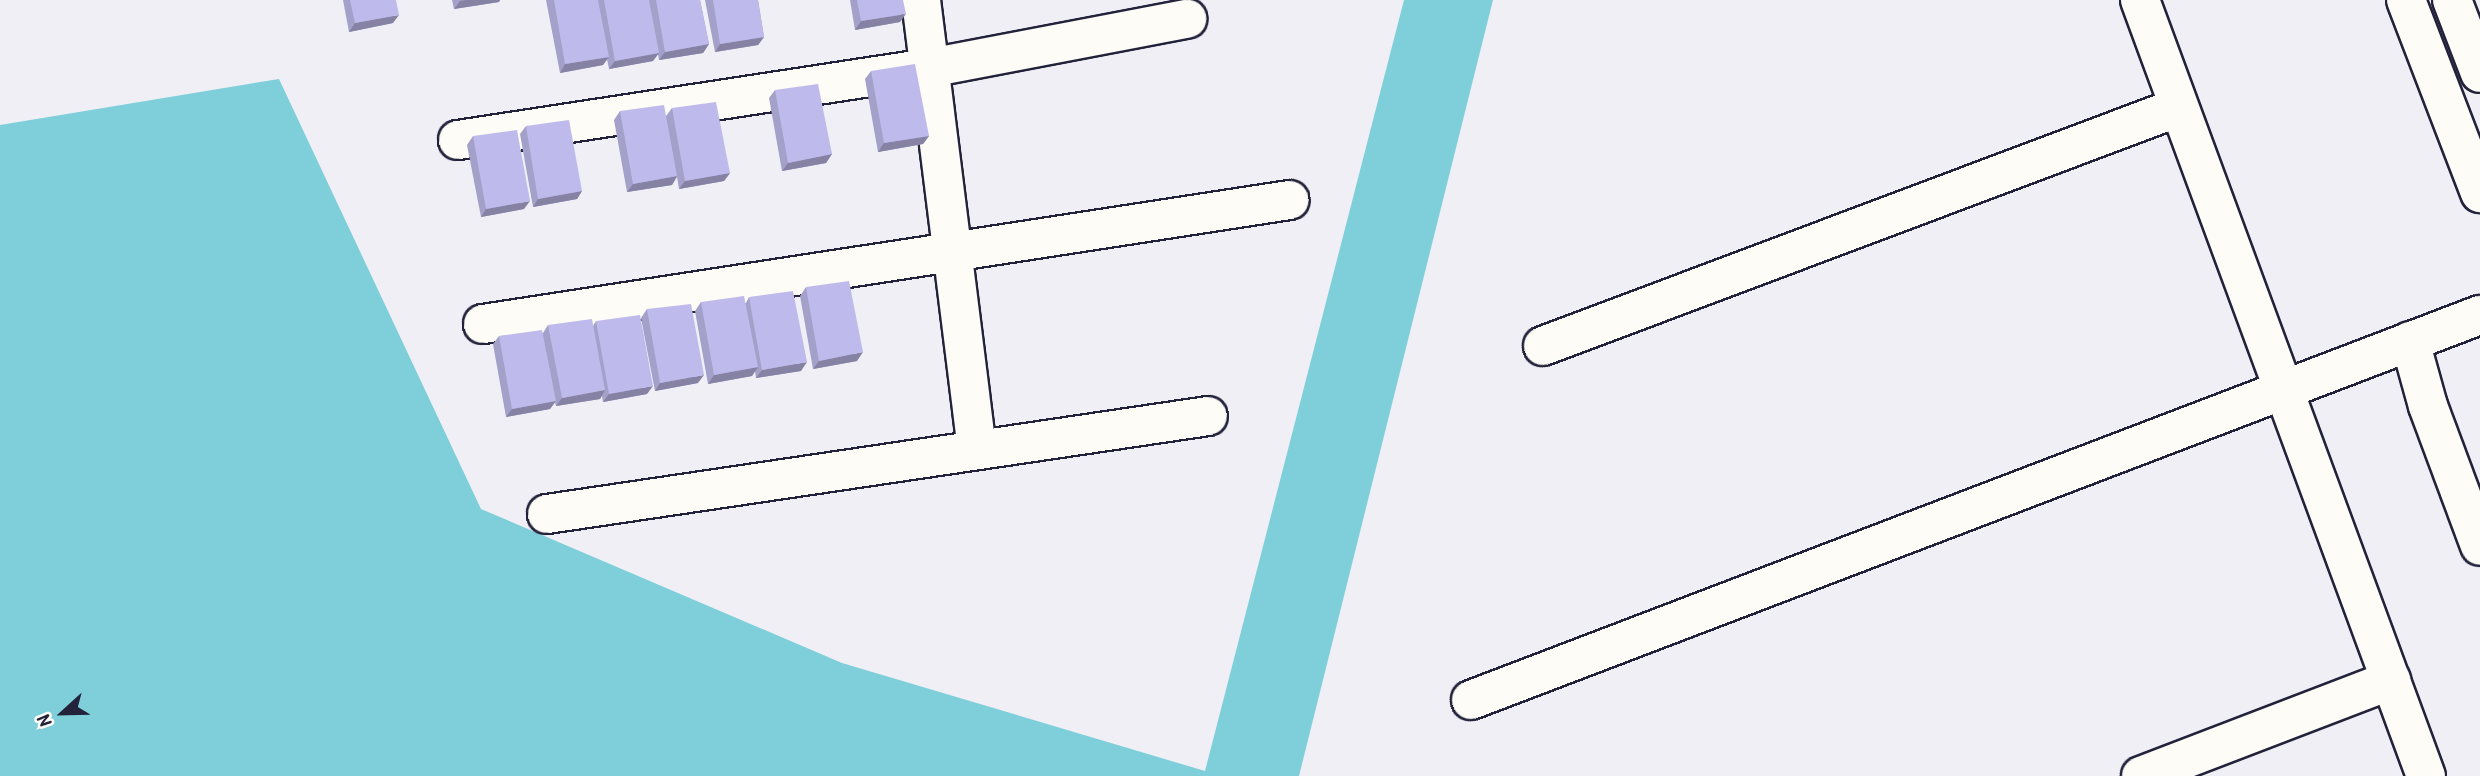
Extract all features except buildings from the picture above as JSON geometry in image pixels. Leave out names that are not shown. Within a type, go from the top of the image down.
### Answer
[{"type":"street","points":[[920,0],[977,449]]},
{"type":"street","points":[[2140,0],[2426,776]]},
{"type":"street","points":[[2406,0],[2480,192]]},
{"type":"street","points":[[2454,1],[2480,74]]},
{"type":"street","points":[[458,140],[929,68],[1187,19]]},
{"type":"street","points":[[1543,346],[2179,107]]},
{"type":"street","points":[[483,324],[1290,200]]},
{"type":"street","points":[[1471,699],[2480,315]]},
{"type":"street","points":[[2410,341],[2428,406],[2480,547]]},
{"type":"street","points":[[547,514],[1208,416]]},
{"type":"street","points":[[2141,776],[2391,680]]},
{"type":"water","points":[[1404,0],[1493,0],[1299,776],[0,776],[0,125],[279,79],[481,509],[842,663],[1205,771]]}]
